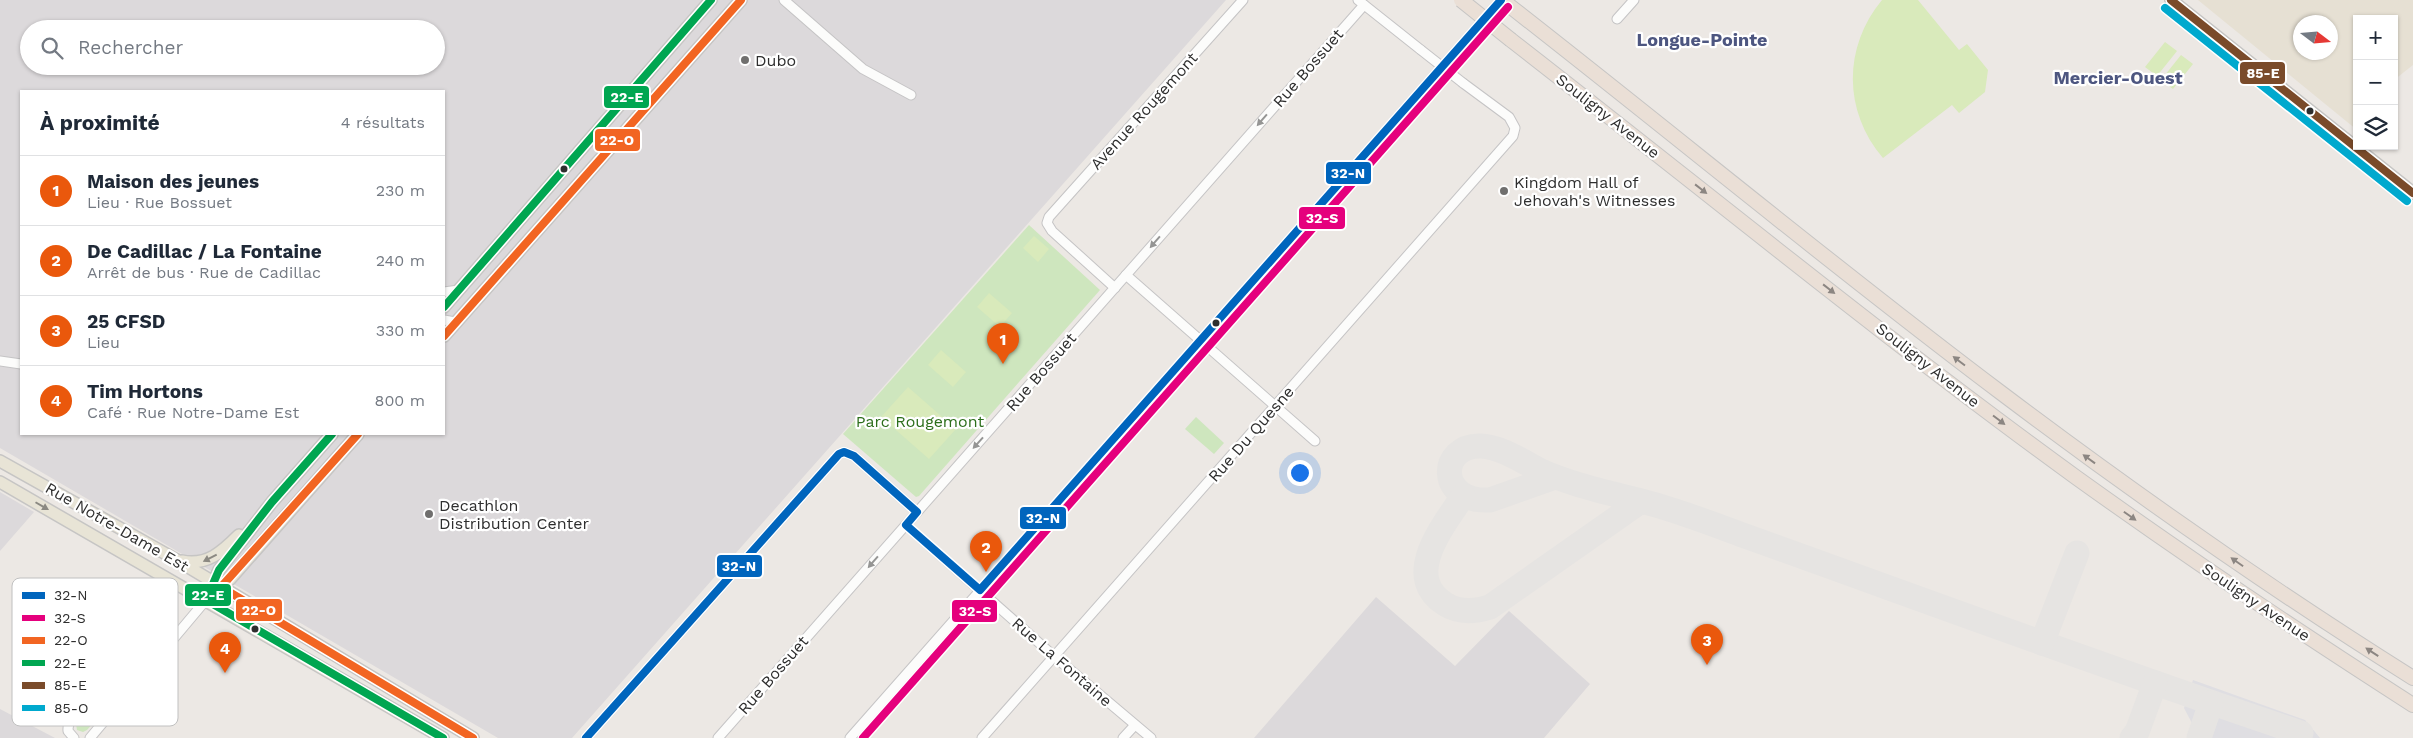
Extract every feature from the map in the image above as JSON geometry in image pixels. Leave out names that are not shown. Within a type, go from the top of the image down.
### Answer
[{"type":"highway","name":"Souligny Avenue","points":[[1461,0],[1922,361],[2049,457],[2216,576],[2413,705]]},
{"type":"highway","name":"Souligny Avenue","points":[[1501,0],[1774,216],[2049,429],[2256,576],[2413,678]]},
{"type":"main road","points":[[445,306],[711,0]]},
{"type":"main road","points":[[445,334],[450,321],[741,0]]},
{"type":"main road","points":[[2171,0],[2413,193]]},
{"type":"main road","points":[[217,585],[219,570],[272,502],[331,435]]},
{"type":"main road","points":[[206,600],[217,585],[357,435]]},
{"type":"main road","name":"Rue Notre-Dame Est","points":[[0,461],[175,559],[473,738]]},
{"type":"main road","name":"Rue Notre-Dame Est","points":[[0,482],[168,578]]},
{"type":"main road","points":[[175,559],[197,562],[215,556],[272,502]]},
{"type":"main road","name":"Rue Notre-Dame Est","points":[[178,584],[443,738]]},
{"type":"main road","points":[[406,716],[414,703]]},
{"type":"street","points":[[784,0],[863,69],[911,95]]},
{"type":"street","name":"Avenue Rougemont","points":[[1115,288],[1052,232],[1047,223],[1052,212],[1243,0]]},
{"type":"street","points":[[850,738],[1501,0]]},
{"type":"street","points":[[1617,19],[1634,0]]},
{"type":"street","name":"Rue Du Quesne","points":[[982,738],[1510,139],[1515,128],[1509,117],[1361,2]]},
{"type":"street","name":"Rue Bossuet","points":[[718,738],[1115,288],[1361,2]]},
{"type":"street","points":[[1126,275],[1316,441]]},
{"type":"street","points":[[445,292],[459,290]]},
{"type":"street","points":[[0,361],[20,364]]},
{"type":"street","points":[[586,738],[837,456],[844,452],[854,456],[917,512]]},
{"type":"street","name":"Rue La Fontaine","points":[[906,525],[1055,657],[1151,738]]},
{"type":"street","points":[[178,633],[206,600]]},
{"type":"street","points":[[1123,738],[1135,725]]},
{"type":"street","points":[[67,726],[68,731],[74,738]]},
{"type":"street","points":[[90,738],[100,726]]},
{"type":"shaded area","points":[[0,0],[1226,0],[572,738],[498,738],[0,448]]},
{"type":"shaded area","points":[[2198,0],[2413,0],[2413,65],[2398,77],[2398,15],[2353,15],[2353,127]]},
{"type":"shaded area","points":[[0,492],[34,512],[0,551]]},
{"type":"shaded area","points":[[1376,597],[1455,666],[1509,611],[1590,684],[1544,738],[1254,738]]},
{"type":"shaded area","points":[[2193,680],[2305,720],[2320,738],[2193,738],[2195,729],[2184,708]]},
{"type":"shaded area","points":[[0,709],[12,715],[12,726],[32,726],[55,738],[0,738]]},
{"type":"green space","points":[[1882,0],[1918,0],[1959,50],[1967,44],[1988,70],[1985,92],[1959,113],[1952,105],[1883,158],[1870,140],[1860,120],[1855,100],[1853,79],[1855,58],[1860,38],[1869,18]]},
{"type":"green space","points":[[2165,42],[2177,51],[2157,76],[2145,67]]},
{"type":"green space","points":[[2181,55],[2193,64],[2173,89],[2161,80]]},
{"type":"green space","name":"Parc Rougemont","points":[[1029,225],[1100,290],[919,496],[916,497],[843,434]]},
{"type":"green space","points":[[1034,236],[1049,249],[1038,262],[1023,248]]},
{"type":"green space","points":[[989,293],[1012,313],[1000,327],[977,307]]},
{"type":"green space","points":[[941,350],[966,372],[953,387],[928,365]]},
{"type":"green space","points":[[908,387],[956,429],[929,459],[881,417]]},
{"type":"green space","points":[[1196,417],[1224,443],[1214,454],[1185,429]]},
{"type":"green space","points":[[76,726],[91,726],[83,732],[77,730]]},
{"type":"taxiway","points":[[1555,477],[1490,500],[1473,498],[1460,493],[1453,484],[1450,474],[1451,463],[1457,454],[1467,448],[1481,446],[1496,449],[1567,481],[1691,516],[2093,661],[2301,733]]},
{"type":"taxiway","points":[[1463,496],[1437,536],[1430,550],[1426,565],[1427,579],[1432,593],[1450,607],[1467,611],[1490,607],[1641,501]]},
{"type":"taxiway","points":[[2042,643],[2077,553]]},
{"type":"taxiway","points":[[2132,738],[2137,732],[2155,683]]},
{"type":"taxiway","points":[[2199,738],[2211,703]]},
{"type":"transit line","name":"22-E","points":[[445,306],[711,0]]},
{"type":"transit line","name":"22-O","points":[[445,335],[741,0]]},
{"type":"transit line","name":"32-N","points":[[586,738],[839,454],[844,452],[854,456],[917,512],[906,525],[980,590],[1501,0]]},
{"type":"transit line","name":"85-E","points":[[2171,0],[2413,193]]},
{"type":"transit line","name":"32-S","points":[[863,738],[1508,7]]},
{"type":"transit line","name":"85-O","points":[[2165,8],[2407,201]]},
{"type":"transit line","name":"22-E","points":[[331,435],[272,502],[219,570],[206,600],[443,738]]},
{"type":"transit line","name":"22-O","points":[[357,435],[221,587],[473,738]]},
{"type":"place","name":"Dubo","points":[[745,60]]},
{"type":"place","name":"Kingdom Hall of Jehovah's Witnesses","points":[[1504,191]]},
{"type":"place","name":"Maison des jeunes","points":[[1003,364]]},
{"type":"place","name":"Decathlon Distribution Center","points":[[429,514]]},
{"type":"place","name":"De Cadillac / La Fontaine","points":[[986,572]]},
{"type":"place","name":"25 CFSD","points":[[1707,665]]},
{"type":"place","name":"Tim Hortons","points":[[225,673]]},
{"type":"district","name":"Longue-Pointe","points":[[1702,39]]},
{"type":"district","name":"Mercier-Ouest","points":[[2118,77]]}]
